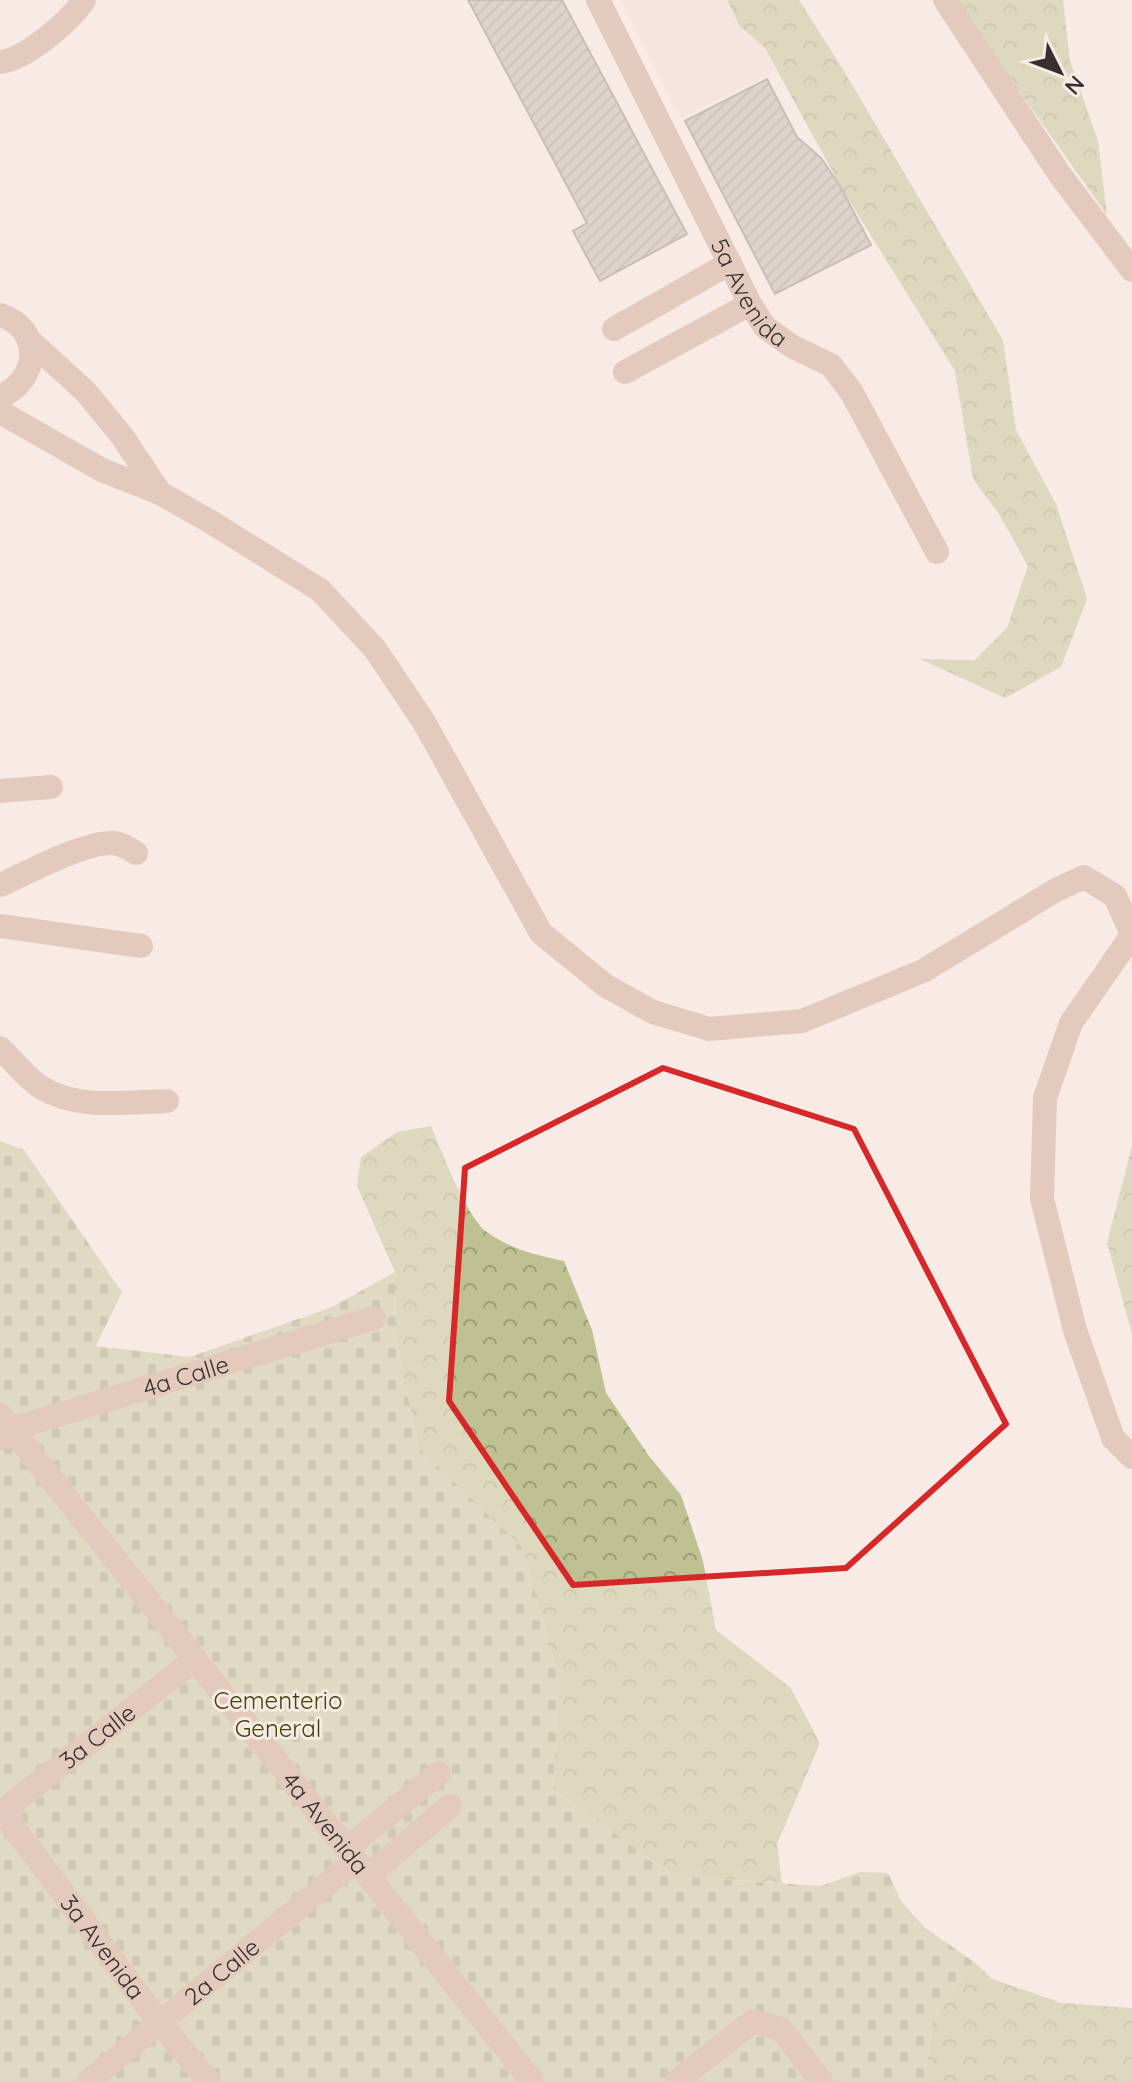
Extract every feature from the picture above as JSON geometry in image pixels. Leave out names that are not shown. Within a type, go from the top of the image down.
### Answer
[{"type":"lane","points":[[0,62],[20,56],[56,29],[84,0]]},
{"type":"lane","name":"5a Avenida","points":[[598,0],[750,304],[765,327],[793,347],[831,365],[852,393],[937,552]]},
{"type":"lane","points":[[945,0],[1060,175],[1132,270]]},
{"type":"lane","points":[[614,329],[730,263]]},
{"type":"lane","points":[[625,372],[750,304]]},
{"type":"lane","points":[[0,315],[21,327],[29,340],[86,392],[122,436],[160,493]]},
{"type":"lane","points":[[0,397],[22,382],[29,369],[32,354],[29,340]]},
{"type":"lane","points":[[0,412],[102,470],[160,493],[320,590],[375,649],[424,722],[541,933],[606,986],[653,1012],[709,1029],[802,1021],[923,971],[1056,890],[1084,877],[1115,896],[1132,935],[1071,1023],[1045,1098],[1042,1199],[1075,1330],[1113,1438],[1132,1457]]},
{"type":"lane","points":[[0,791],[51,787]]},
{"type":"lane","points":[[0,885],[87,848],[110,843],[122,845],[136,853]]},
{"type":"lane","points":[[0,926],[141,946]]},
{"type":"lane","points":[[0,1048],[39,1086],[69,1100],[111,1103],[167,1101]]},
{"type":"lane","name":"4a Calle","points":[[4,1428],[374,1318]]},
{"type":"lane","name":"4a Avenida","points":[[4,1428],[195,1659],[532,2081]]},
{"type":"lane","name":"3a Calle","points":[[1,1811],[195,1659]]},
{"type":"lane","points":[[356,1862],[439,1773]]},
{"type":"lane","points":[[356,1862],[450,1806]]},
{"type":"lane","name":"3a Avenida","points":[[1,1811],[160,2023],[208,2081]]},
{"type":"lane","name":"2a Calle","points":[[89,2081],[356,1862]]},
{"type":"lane","points":[[677,2081],[753,2021],[781,2029],[821,2081]]},
{"type":"highlighted area","points":[[663,1068],[854,1129],[1006,1424],[846,1568],[573,1585],[449,1401],[465,1168]]},
{"type":"shaded area","points":[[621,0],[727,0],[739,25],[765,48],[776,71],[681,118]]},
{"type":"green space","points":[[727,0],[799,0],[1003,340],[1016,430],[1056,504],[1087,599],[1061,667],[1005,698],[920,659],[975,660],[1007,628],[1028,566],[999,514],[973,479],[955,371],[842,189],[765,48],[739,25]]},
{"type":"green space","points":[[955,0],[1063,0],[1070,61],[1098,141],[1107,215]]},
{"type":"green space","points":[[431,1126],[455,1183],[479,1224],[514,1247],[564,1261],[592,1330],[606,1393],[649,1456],[681,1495],[703,1561],[716,1630],[790,1687],[820,1743],[777,1844],[782,1883],[674,1876],[553,1789],[559,1680],[522,1547],[419,1450],[396,1339],[395,1272],[357,1186],[361,1157],[397,1132]]},
{"type":"green space","name":"Cementerio General","points":[[0,1141],[24,1150],[122,1292],[96,1346],[190,1357],[332,1307],[395,1272],[396,1339],[419,1449],[522,1547],[559,1680],[553,1789],[674,1876],[821,1886],[860,1872],[888,1873],[901,1901],[924,1927],[974,1962],[933,2022],[924,2081],[0,2081]]},
{"type":"green space","points":[[1132,1146],[1132,1334],[1107,1243]]},
{"type":"green space","points":[[974,1962],[992,1979],[1062,2003],[1132,2008],[1132,2081],[924,2081],[933,2022]]},
{"type":"building","points":[[468,0],[562,0],[687,234],[600,281],[573,231],[587,223]]},
{"type":"building","points":[[767,79],[797,137],[821,158],[840,186],[871,245],[775,294],[685,121]]}]
